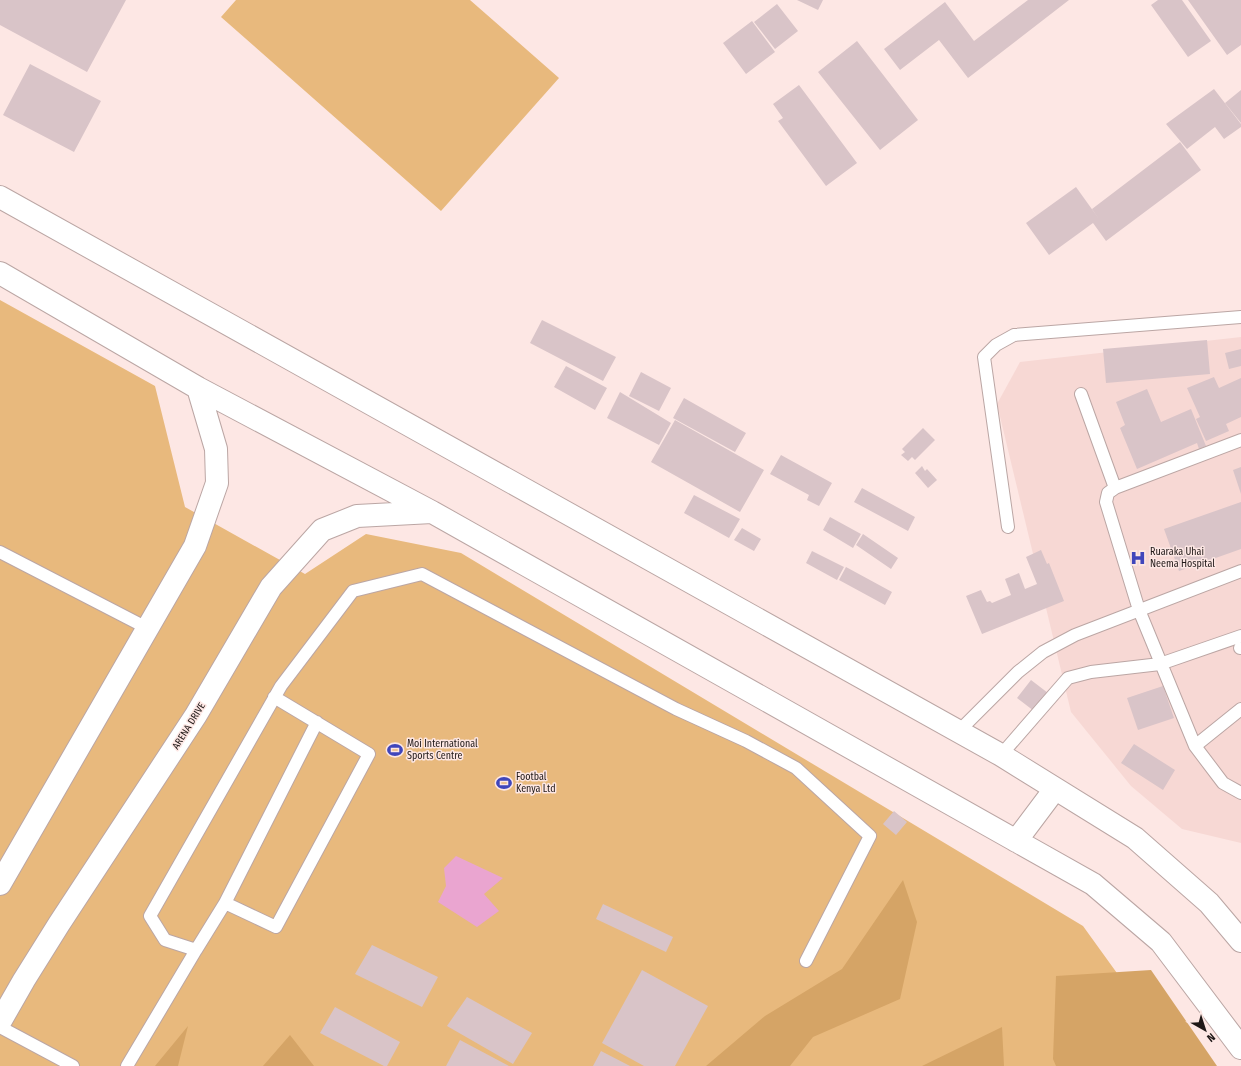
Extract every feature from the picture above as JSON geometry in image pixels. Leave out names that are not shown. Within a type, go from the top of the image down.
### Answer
[{"type":"street","points":[[0,197],[1001,755],[1135,838],[1208,903],[1241,941]]},
{"type":"street","points":[[0,274],[198,388],[432,512],[1093,884],[1161,942],[1241,1048]]},
{"type":"street","points":[[0,884],[195,546],[217,483],[216,449],[198,388]]},
{"type":"street","name":"ARENA DRIVE","points":[[0,1022],[59,924],[196,715],[271,587],[322,530],[357,516],[432,512]]},
{"type":"street","points":[[1016,841],[1055,789]]},
{"type":"lane","points":[[1008,527],[984,357],[996,345],[1014,335],[1241,317]]},
{"type":"lane","points":[[1081,394],[1115,488]]},
{"type":"lane","points":[[1241,440],[1115,488],[1108,493],[1106,502],[1139,610],[1195,746],[1223,783],[1241,793]]},
{"type":"lane","points":[[0,552],[147,628]]},
{"type":"lane","points":[[958,732],[1018,672],[1043,652],[1076,635],[1241,571]]},
{"type":"lane","points":[[196,950],[165,940],[150,916],[274,697],[353,591],[422,574],[676,708],[746,741],[796,768],[870,836],[806,961]]},
{"type":"lane","points":[[1001,755],[1068,678],[1091,672],[1160,664],[1241,644]]},
{"type":"lane","points":[[225,903],[276,927],[369,754],[274,697]]},
{"type":"lane","points":[[1195,746],[1241,710]]},
{"type":"lane","points":[[127,1066],[225,903],[317,722]]},
{"type":"lane","points":[[0,1027],[73,1066]]},
{"type":"shaded area","points":[[236,0],[470,0],[559,78],[441,211],[221,17]]},
{"type":"shaded area","name":"Moi International Sports Centre","points":[[0,300],[155,386],[185,507],[305,574],[366,534],[461,553],[1083,926],[1184,1066],[0,1066]]},
{"type":"shaded area","name":"Ruaraka Uhai Neema Hospital","points":[[1241,337],[1241,843],[1182,829],[1131,786],[1071,712],[997,404],[1020,362]]},
{"type":"shaded area","points":[[456,856],[503,878],[484,894],[499,911],[477,927],[438,902],[446,886],[444,868]]},
{"type":"shaded area","points":[[903,880],[917,922],[900,999],[813,1037],[790,1066],[706,1066],[765,1016],[842,969]]},
{"type":"shaded area","points":[[1151,970],[1217,1066],[1056,1066],[1053,1059],[1056,976]]},
{"type":"shaded area","points":[[188,1026],[178,1066],[155,1066]]},
{"type":"shaded area","points":[[1002,1027],[1004,1066],[922,1066]]},
{"type":"shaded area","points":[[290,1035],[314,1066],[263,1066]]},
{"type":"building","points":[[0,0],[126,0],[87,72],[0,25]]},
{"type":"building","points":[[797,0],[823,0],[818,10]]},
{"type":"building","points":[[1028,0],[1069,0],[968,78],[939,40],[900,70],[884,49],[945,2],[974,41]]},
{"type":"building","points":[[1158,0],[1182,0],[1211,41],[1188,57],[1151,5]]},
{"type":"building","points":[[1188,0],[1241,0],[1241,45],[1227,55]]},
{"type":"building","points":[[777,4],[798,31],[775,49],[754,22]]},
{"type":"building","points":[[752,21],[775,52],[746,74],[723,43]]},
{"type":"building","points":[[857,41],[918,120],[880,150],[818,72]]},
{"type":"building","points":[[30,64],[101,101],[74,152],[3,115]]},
{"type":"building","points":[[799,85],[857,163],[826,186],[778,121],[783,118],[773,104]]},
{"type":"building","points":[[1214,89],[1241,124],[1241,127],[1224,139],[1215,127],[1187,149],[1166,124]]},
{"type":"building","points":[[1241,90],[1241,123],[1225,103]]},
{"type":"building","points":[[1180,142],[1201,170],[1106,241],[1093,223],[1049,255],[1026,223],[1076,187],[1099,219],[1092,209]]},
{"type":"building","points":[[542,320],[616,357],[603,381],[530,343]]},
{"type":"building","points":[[1207,340],[1210,374],[1106,383],[1103,349]]},
{"type":"building","points":[[1241,349],[1241,366],[1229,369],[1225,353]]},
{"type":"building","points":[[566,366],[607,388],[595,410],[554,387]]},
{"type":"building","points":[[641,372],[671,388],[659,411],[629,396]]},
{"type":"building","points":[[1214,377],[1219,388],[1241,378],[1241,417],[1226,424],[1229,431],[1206,441],[1196,419],[1200,417],[1187,388]]},
{"type":"building","points":[[1147,389],[1161,422],[1191,409],[1206,446],[1199,449],[1197,443],[1137,469],[1120,428],[1125,425],[1116,402]]},
{"type":"building","points":[[620,392],[671,423],[659,445],[607,418]]},
{"type":"building","points":[[684,398],[746,433],[735,452],[673,418]]},
{"type":"building","points":[[675,420],[764,470],[740,512],[651,462]]},
{"type":"building","points":[[923,428],[935,440],[915,460],[912,457],[908,461],[901,455],[905,452],[902,449]]},
{"type":"building","points":[[781,455],[832,483],[819,506],[807,500],[809,495],[770,474]]},
{"type":"building","points":[[922,466],[925,471],[927,469],[937,480],[928,488],[915,473]]},
{"type":"building","points":[[1241,467],[1241,494],[1233,470]]},
{"type":"building","points":[[862,488],[915,517],[908,531],[854,502]]},
{"type":"building","points":[[694,495],[740,519],[729,538],[684,513]]},
{"type":"building","points":[[1241,502],[1241,549],[1179,571],[1164,529]]},
{"type":"building","points":[[830,517],[861,534],[853,548],[823,530]]},
{"type":"building","points":[[742,528],[761,539],[754,551],[734,540]]},
{"type":"building","points":[[863,534],[898,558],[891,569],[856,545]]},
{"type":"building","points":[[1041,550],[1047,564],[1049,563],[1064,601],[982,634],[966,596],[981,590],[987,602],[990,601],[992,603],[1011,595],[1005,579],[1019,573],[1025,589],[1037,584],[1026,557]]},
{"type":"building","points":[[812,551],[844,567],[837,580],[806,563]]},
{"type":"building","points":[[846,567],[892,592],[885,605],[839,580]]},
{"type":"building","points":[[1031,680],[1048,693],[1034,711],[1017,698]]},
{"type":"building","points":[[1163,686],[1174,718],[1138,730],[1127,698]]},
{"type":"building","points":[[1134,744],[1175,770],[1163,790],[1121,763]]},
{"type":"building","points":[[894,811],[907,822],[896,835],[883,824]]},
{"type":"building","points":[[603,904],[673,937],[666,952],[596,919]]},
{"type":"building","points":[[372,945],[438,977],[422,1007],[355,974]]},
{"type":"building","points":[[642,970],[708,1006],[675,1066],[644,1066],[602,1043]]},
{"type":"building","points":[[467,997],[532,1033],[513,1064],[447,1026]]},
{"type":"building","points":[[335,1007],[400,1042],[387,1066],[384,1066],[320,1033]]},
{"type":"building","points":[[460,1040],[509,1066],[446,1066]]},
{"type":"building","points":[[601,1051],[630,1066],[593,1066]]},
{"type":"place","name":"Ruaraka Uhai Neema Hospital","points":[[1138,558]]},
{"type":"place","name":"Moi International Sports Centre","points":[[395,750]]},
{"type":"place","name":"Footbal Kenya Ltd","points":[[504,783]]}]
